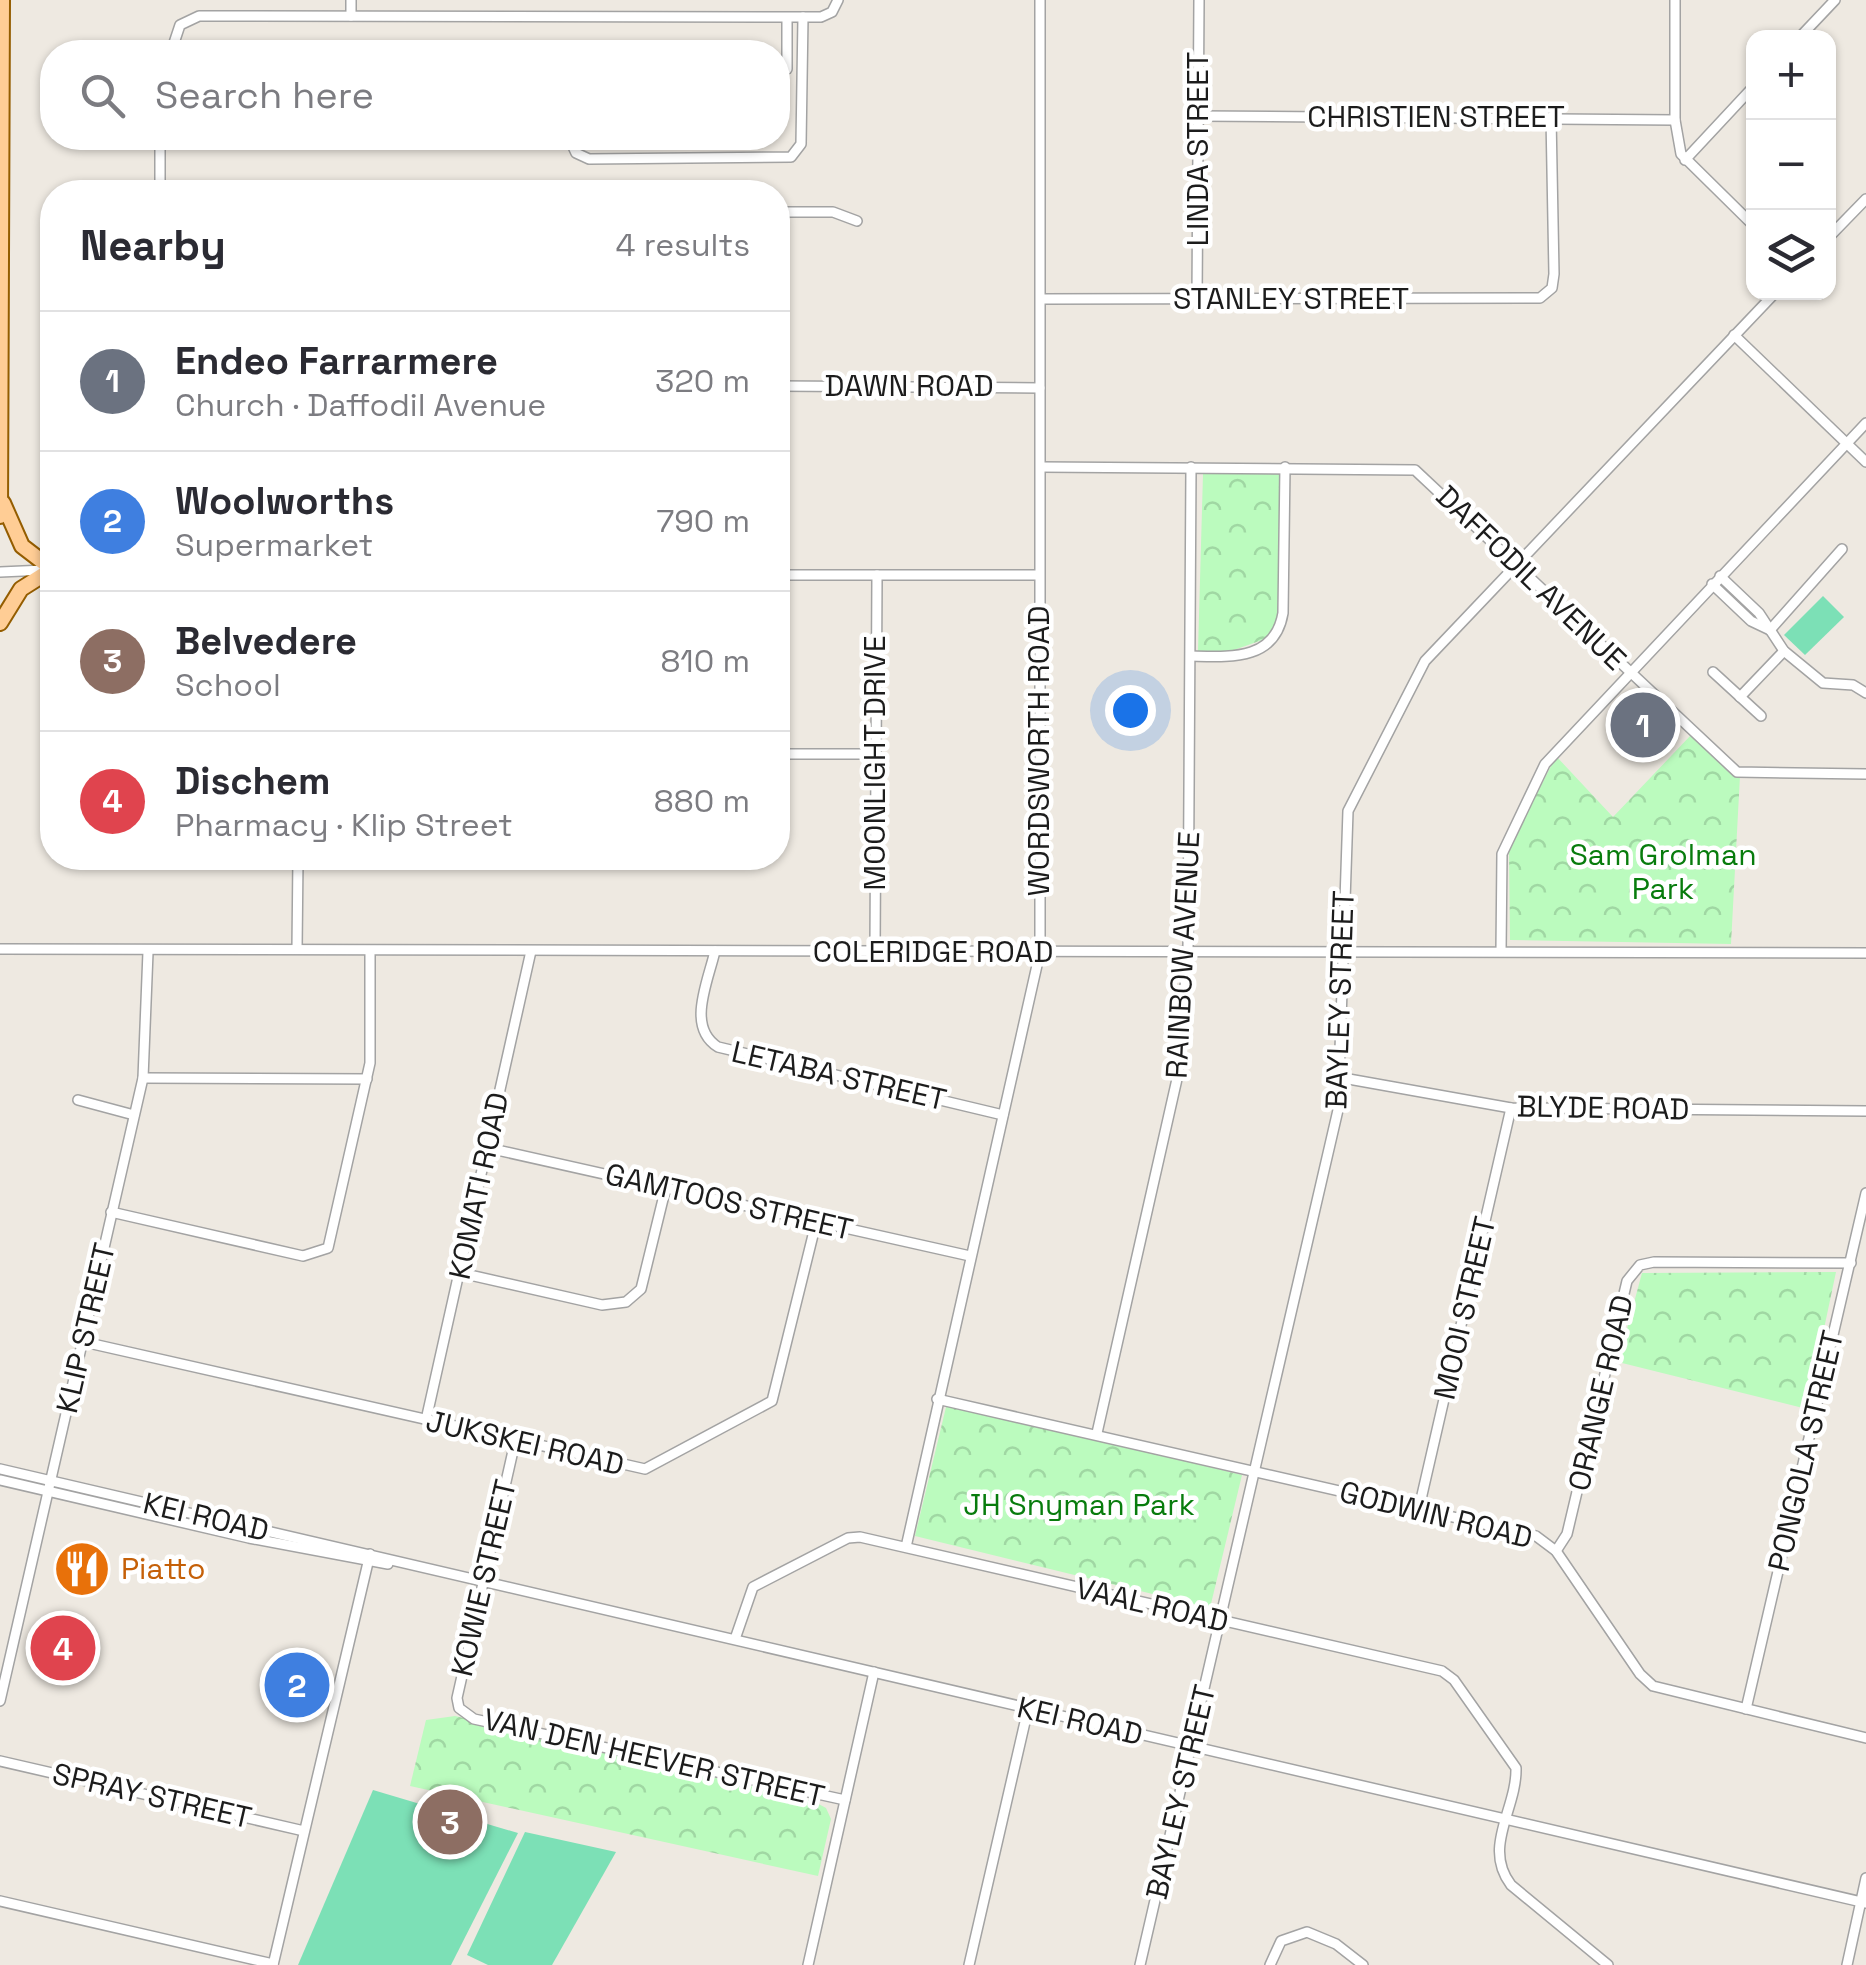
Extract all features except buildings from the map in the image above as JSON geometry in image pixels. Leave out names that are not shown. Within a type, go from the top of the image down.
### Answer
[{"type":"main road","points":[[0,516],[2,0]]},
{"type":"main road","points":[[1,498],[18,542],[40,560]]},
{"type":"main road","points":[[0,624],[21,589],[40,577]]},
{"type":"street","points":[[351,0],[351,16]]},
{"type":"street","points":[[175,40],[180,26],[198,16],[804,18],[828,15],[838,0]]},
{"type":"street","name":"WORDSWORTH ROAD","points":[[906,1547],[1040,952],[1040,0]]},
{"type":"street","name":"LINDA STREET","points":[[1197,298],[1199,0]]},
{"type":"street","points":[[1674,0],[1675,120],[1685,160],[1746,218]]},
{"type":"street","points":[[1806,30],[1830,2]]},
{"type":"street","points":[[785,40],[788,18]]},
{"type":"street","points":[[574,150],[589,158],[785,160],[798,152],[801,144],[804,18]]},
{"type":"street","points":[[790,69],[801,69]]},
{"type":"street","points":[[1685,160],[1746,95]]},
{"type":"street","name":"CHRISTIEN STREET","points":[[1198,116],[1675,120]]},
{"type":"street","name":"STANLEY STREET","points":[[1042,299],[1540,298],[1552,288],[1554,274],[1551,117]]},
{"type":"street","points":[[160,150],[160,180]]},
{"type":"street","points":[[1836,230],[1866,200]]},
{"type":"street","points":[[790,212],[833,212],[857,221]]},
{"type":"street","name":"BAYLEY STREET","points":[[1140,1965],[1193,1747],[1343,1078],[1348,811],[1416,673],[1768,300]]},
{"type":"street","points":[[1734,336],[1866,462]]},
{"type":"street","name":"DAWN ROAD","points":[[790,386],[1040,388]]},
{"type":"street","points":[[1500,951],[1502,854],[1553,754],[1866,423]]},
{"type":"street","name":"DAFFODIL AVENUE","points":[[1041,467],[1415,470],[1737,772],[1866,774]]},
{"type":"street","name":"RAINBOW AVENUE","points":[[1097,1433],[1175,1098],[1188,953],[1191,467]]},
{"type":"street","points":[[1191,656],[1251,654],[1278,632],[1283,612],[1285,467]]},
{"type":"street","points":[[1770,630],[1842,549]]},
{"type":"street","points":[[0,572],[40,570]]},
{"type":"street","points":[[790,574],[1038,575]]},
{"type":"street","name":"MOONLIGHT DRIVE","points":[[875,951],[877,575]]},
{"type":"street","points":[[1716,580],[1759,613],[1784,651],[1823,683],[1853,686],[1866,693]]},
{"type":"street","points":[[1740,697],[1784,651]]},
{"type":"street","points":[[1713,672],[1761,716]]},
{"type":"street","points":[[790,754],[874,754]]},
{"type":"street","points":[[297,949],[298,870]]},
{"type":"street","name":"COLERIDGE ROAD","points":[[0,949],[1866,953]]},
{"type":"street","points":[[112,1212],[303,1256],[320,1254],[332,1240],[367,1079],[370,951]]},
{"type":"street","name":"KOMATI ROAD","points":[[426,1420],[532,951]]},
{"type":"street","name":"LETABA STREET","points":[[715,951],[700,1024],[706,1038],[718,1047],[1003,1115]]},
{"type":"street","name":"KLIP STREET","points":[[0,1701],[143,1078],[148,952]]},
{"type":"street","points":[[143,1078],[367,1079]]},
{"type":"street","name":"BLYDE ROAD","points":[[1343,1078],[1511,1108],[1866,1111]]},
{"type":"street","points":[[78,1100],[134,1115]]},
{"type":"street","name":"MOOI STREET","points":[[1419,1508],[1511,1108]]},
{"type":"street","name":"GAMTOOS STREET","points":[[488,1148],[970,1256]]},
{"type":"street","points":[[460,1273],[602,1305],[626,1302],[640,1289],[666,1187]]},
{"type":"street","name":"PONGOLA STREET","points":[[1746,1710],[1866,1193]]},
{"type":"street","name":"JUKSKEI ROAD","points":[[84,1342],[645,1470],[767,1408],[780,1385],[816,1223]]},
{"type":"street","name":"ORANGE ROAD","points":[[1556,1551],[1567,1534],[1627,1282],[1635,1269],[1654,1262],[1850,1262]]},
{"type":"street","name":"GODWIN ROAD","points":[[937,1399],[1536,1536],[1556,1551],[1648,1682],[1866,1738]]},
{"type":"street","name":"KOWIE STREET","points":[[464,1713],[457,1698],[515,1442]]},
{"type":"street","name":"KEI ROAD","points":[[0,1469],[49,1486]]},
{"type":"street","name":"KEI ROAD","points":[[0,1480],[49,1486],[736,1639],[1863,1902]]},
{"type":"street","name":"VAAL ROAD","points":[[736,1639],[744,1603],[759,1584],[848,1538],[906,1547],[1450,1676],[1512,1759],[1516,1777],[1498,1855],[1506,1878],[1608,1965]]},
{"type":"street","points":[[0,1901],[273,1965],[369,1558]]},
{"type":"street","points":[[0,1641],[13,1645]]},
{"type":"street","points":[[808,1965],[874,1672]]},
{"type":"street","points":[[969,1965],[1028,1709]]},
{"type":"street","name":"VAN DEN HEEVER STREET","points":[[464,1713],[474,1719],[844,1800]]},
{"type":"street","name":"SPRAY STREET","points":[[0,1761],[304,1831]]},
{"type":"street","points":[[1846,1965],[1866,1878]]},
{"type":"street","points":[[1270,1965],[1275,1949],[1289,1935],[1314,1934],[1363,1965]]},
{"type":"green space","points":[[1282,471],[1281,610],[1268,638],[1231,651],[1198,651],[1203,474]]},
{"type":"green space","points":[[1823,596],[1844,617],[1805,655],[1784,635]]},
{"type":"green space","name":"Sam Grolman Park","points":[[1691,735],[1740,776],[1731,944],[1510,940],[1509,849],[1556,756],[1613,817]]},
{"type":"green space","points":[[1836,1272],[1807,1409],[1618,1362],[1642,1273]]},
{"type":"green space","name":"JH Snyman Park","points":[[947,1403],[1242,1475],[1210,1608],[915,1536]]},
{"type":"green space","points":[[455,1716],[813,1801],[826,1808],[831,1819],[818,1876],[410,1786],[426,1720]]},
{"type":"green space","points":[[373,1790],[518,1833],[451,1965],[298,1965]]},
{"type":"green space","points":[[525,1832],[616,1852],[552,1965],[488,1965],[467,1955]]},
{"type":"place","name":"Endeo Farrarmere","points":[[1643,725]]},
{"type":"place","name":"Piatto","points":[[82,1569]]},
{"type":"place","name":"Dischem","points":[[63,1648]]},
{"type":"place","name":"Woolworths","points":[[297,1685]]},
{"type":"place","name":"Belvedere","points":[[450,1822]]}]
